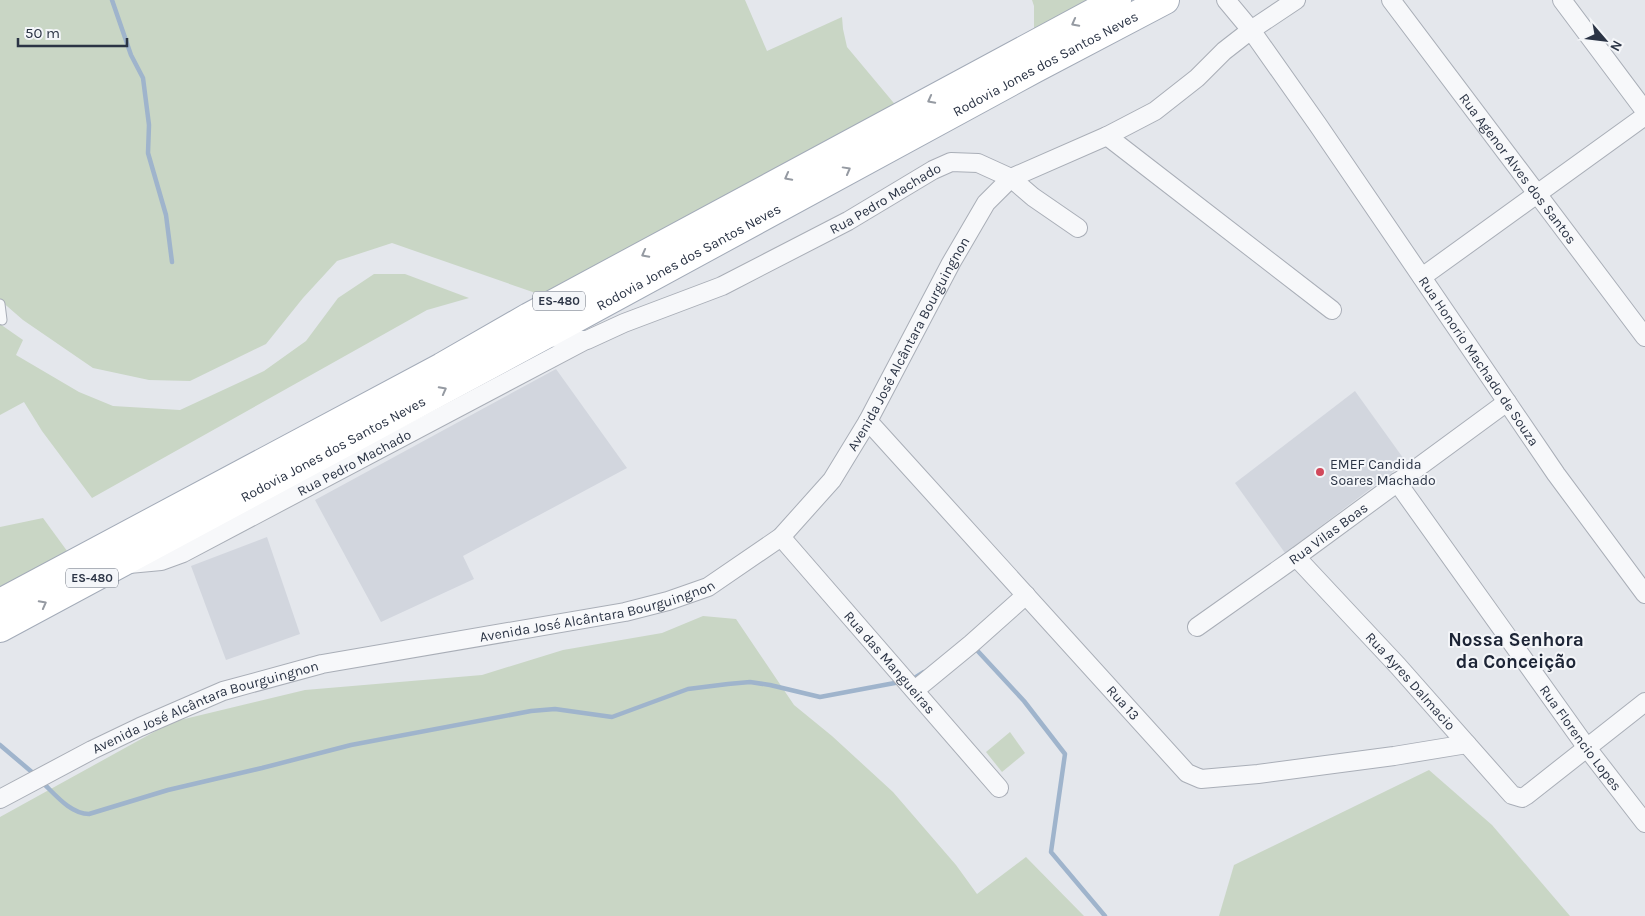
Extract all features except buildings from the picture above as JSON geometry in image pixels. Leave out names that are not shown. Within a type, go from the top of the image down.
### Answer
[{"type":"main road","name":"Rodovia Jones dos Santos Neves","points":[[0,602],[442,367],[538,312],[1118,0]]},
{"type":"main road","name":"Rodovia Jones dos Santos Neves","points":[[0,628],[543,336],[916,132],[1165,0]]},
{"type":"street","name":"Rua Honorio Machado de Souza","points":[[1226,0],[1252,30],[1556,474],[1645,594]]},
{"type":"street","points":[[1011,178],[1107,136],[1155,111],[1197,78],[1224,51],[1296,0]]},
{"type":"street","name":"Rua Agenor Alves dos Santos","points":[[1391,0],[1645,337]]},
{"type":"street","points":[[1562,0],[1645,111]]},
{"type":"street","points":[[1422,277],[1645,116]]},
{"type":"street","points":[[1107,136],[1332,310]]},
{"type":"street","name":"Rua Pedro Machado","points":[[114,565],[161,560],[183,554],[587,340],[624,323],[722,286],[848,221],[933,170],[951,162],[978,163],[1011,178],[1033,197],[1078,228]]},
{"type":"street","name":"Avenida José Alcântara Bourguingnon","points":[[0,799],[108,742],[223,691],[322,664],[624,612],[708,587],[781,537],[832,480],[868,422],[951,263],[986,203],[1011,178]]},
{"type":"street","name":"Rua Pedro Machado","points":[[543,336],[587,340]]},
{"type":"street","name":"Rua Vilas Boas","points":[[1197,627],[1296,557],[1507,402]]},
{"type":"street","name":"Rua 13","points":[[868,422],[1187,773],[1194,777],[1201,779],[1258,774],[1394,756],[1467,744]]},
{"type":"street","name":"Rua Florencio Lopes","points":[[1397,482],[1587,748],[1645,823]]},
{"type":"street","name":"Rua das Mangueiras","points":[[781,537],[999,788]]},
{"type":"street","name":"Rua Ayres Dalmacio","points":[[1296,557],[1398,666],[1512,796],[1522,798],[1527,795],[1587,748]]},
{"type":"street","points":[[915,690],[1026,595]]},
{"type":"street","points":[[1587,748],[1645,702]]},
{"type":"lane","points":[[0,304],[2,320]]},
{"type":"shaded area","points":[[556,369],[627,468],[463,556],[474,579],[381,622],[315,500]]},
{"type":"shaded area","name":"EMEF Candida Soares Machado","points":[[1355,391],[1406,462],[1285,553],[1235,483]]},
{"type":"shaded area","points":[[267,537],[300,634],[226,660],[191,566]]},
{"type":"green space","points":[[0,0],[745,0],[767,51],[842,17],[847,47],[898,108],[550,298],[392,243],[337,261],[303,298],[266,344],[190,381],[149,380],[93,368],[23,320],[0,300]]},
{"type":"green space","points":[[1032,0],[1089,0],[1034,30],[1034,6]]},
{"type":"green space","points":[[374,274],[405,274],[469,298],[427,310],[92,498],[42,431],[24,402],[0,415],[0,324],[23,340],[16,355],[79,392],[113,406],[180,410],[264,371],[306,341],[338,298]]},
{"type":"green space","points":[[43,518],[70,555],[0,592],[0,527]]},
{"type":"green space","points":[[703,616],[736,619],[794,705],[832,736],[893,792],[956,865],[977,894],[1026,857],[1084,916],[0,916],[0,817],[172,722],[305,690],[482,675],[563,650],[662,633]]},
{"type":"green space","points":[[1010,732],[1025,753],[1002,772],[986,752]]},
{"type":"green space","points":[[1429,770],[1492,825],[1570,916],[1219,916],[1234,865]]},
{"type":"waterway","points":[[112,0],[131,55],[143,78],[149,125],[148,153],[166,215],[172,262]]},
{"type":"waterway","points":[[974,647],[1024,701],[1065,754],[1051,852],[1105,916]]},
{"type":"waterway","points":[[913,679],[924,672]]},
{"type":"waterway","points":[[42,782],[69,807],[75,811],[89,814],[168,790],[351,745],[531,711],[555,709],[612,717],[688,689],[728,684],[750,682],[820,697],[900,682]]},
{"type":"waterway","points":[[0,745],[33,773]]},
{"type":"place","name":"EMEF Candida Soares Machado","points":[[1320,472]]},
{"type":"district","name":"Nossa Senhora da Conceição","points":[[1516,651]]}]
